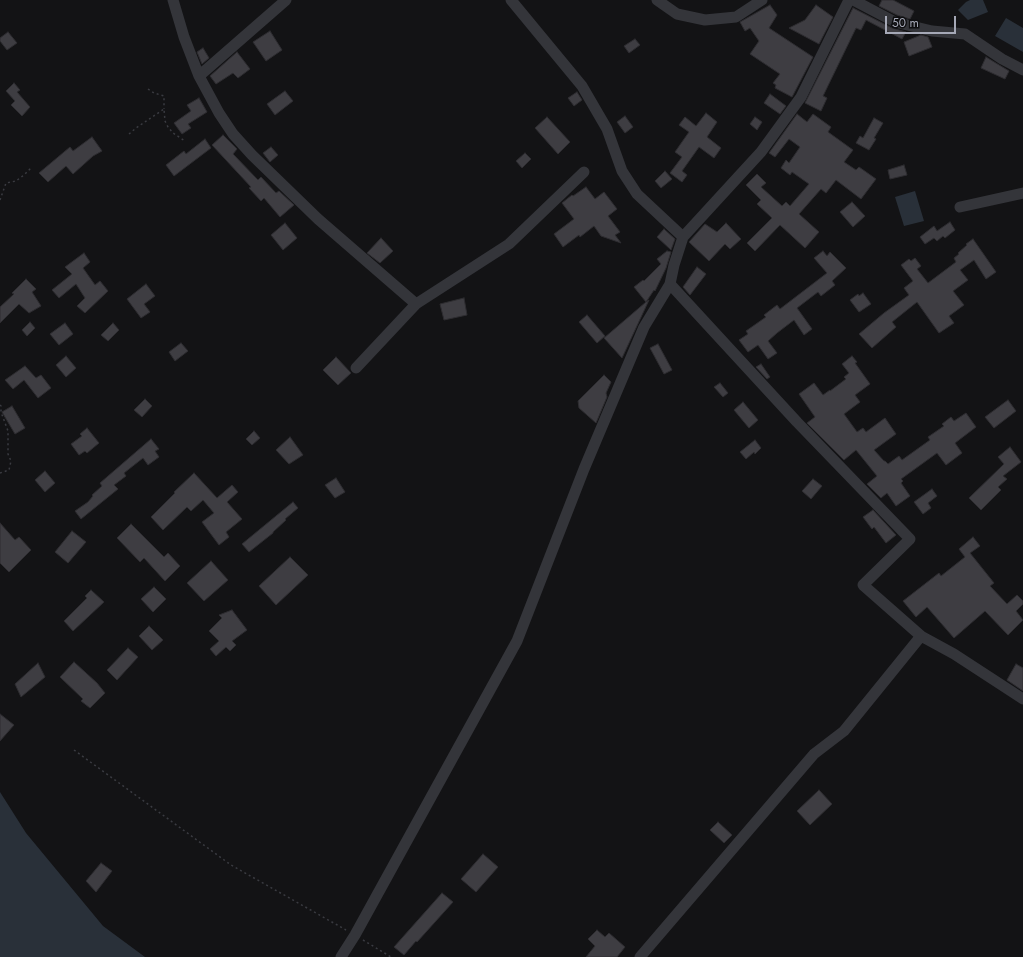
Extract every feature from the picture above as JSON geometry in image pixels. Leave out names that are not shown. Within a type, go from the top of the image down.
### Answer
[{"type":"street","points":[[173,0],[184,37],[199,76],[219,113],[234,134],[252,156],[318,219],[416,304]]},
{"type":"street","points":[[199,76],[286,0]]},
{"type":"street","points":[[511,0],[582,86],[607,129],[622,171],[638,194],[683,237]]},
{"type":"street","points":[[657,0],[676,14],[706,20],[736,17],[762,0]]},
{"type":"street","points":[[341,957],[355,935],[517,641],[584,469],[644,327],[670,284],[674,265],[683,237],[761,152],[801,97],[848,0]]},
{"type":"street","points":[[853,0],[895,22],[932,31],[965,34],[1002,59],[1023,70]]},
{"type":"street","points":[[356,368],[416,304],[509,244],[584,172]]},
{"type":"street","points":[[960,207],[1023,193]]},
{"type":"street","points":[[670,284],[797,422],[910,539],[863,585],[921,636],[954,654],[1023,699]]},
{"type":"street","points":[[640,957],[814,754],[844,731],[921,636]]},
{"type":"path","points":[[148,89],[154,93],[164,96],[165,121],[173,133],[185,141]]},
{"type":"path","points":[[129,134],[164,109]]},
{"type":"path","points":[[0,200],[6,183],[16,181],[31,168]]},
{"type":"path","points":[[0,404],[1,412],[8,431],[8,454],[11,461],[9,470],[0,473]]},
{"type":"path","points":[[74,750],[231,865],[391,957]]},
{"type":"shaded area","points":[[970,0],[983,0],[988,12],[968,20],[958,10]]},
{"type":"shaded area","points":[[1006,18],[1023,28],[1023,52],[995,36]]},
{"type":"shaded area","points":[[915,191],[924,221],[904,226],[895,197]]},
{"type":"shaded area","points":[[0,792],[26,833],[103,926],[145,957],[0,957]]},
{"type":"building","points":[[882,0],[893,0],[914,11],[910,19],[897,15],[879,6]]},
{"type":"building","points":[[770,5],[777,15],[769,28],[813,57],[792,97],[775,88],[776,85],[773,83],[780,74],[750,54],[759,41],[750,28],[745,31],[740,22]]},
{"type":"building","points":[[816,5],[833,17],[819,44],[789,28],[805,20]]},
{"type":"building","points":[[853,8],[892,28],[906,32],[902,39],[866,20],[861,30],[856,28],[823,96],[827,98],[821,111],[805,103]]},
{"type":"building","points":[[270,31],[282,50],[266,61],[253,42]]},
{"type":"building","points":[[8,32],[17,43],[7,50],[0,41],[0,38]]},
{"type":"building","points":[[921,35],[928,37],[932,47],[909,56],[904,42]]},
{"type":"building","points":[[635,39],[640,45],[629,53],[624,46]]},
{"type":"building","points":[[203,48],[209,58],[202,64],[197,52]]},
{"type":"building","points":[[237,52],[250,69],[238,78],[233,73],[216,84],[210,76]]},
{"type":"building","points":[[986,57],[1009,71],[1005,79],[981,68]]},
{"type":"building","points":[[14,83],[20,90],[17,92],[30,107],[22,116],[11,105],[15,101],[6,91]]},
{"type":"building","points":[[285,91],[293,101],[275,115],[267,104]]},
{"type":"building","points":[[577,92],[582,100],[574,106],[568,98]]},
{"type":"building","points":[[770,94],[786,106],[780,114],[764,103]]},
{"type":"building","points":[[199,98],[207,112],[188,124],[191,128],[182,134],[174,123],[191,111],[187,105]]},
{"type":"building","points":[[706,113],[717,122],[707,137],[721,148],[714,158],[699,147],[682,171],[687,175],[682,182],[670,173],[682,157],[675,152],[689,132],[679,125],[685,117],[696,126]]},
{"type":"building","points":[[797,114],[807,122],[813,114],[831,127],[828,132],[853,150],[844,162],[856,170],[859,167],[876,179],[861,199],[836,180],[826,193],[821,189],[799,214],[819,232],[805,248],[780,225],[755,251],[747,243],[772,218],[757,204],[761,200],[746,185],[757,174],[766,183],[761,187],[782,206],[786,202],[790,206],[809,184],[792,172],[790,175],[781,168],[786,160],[789,163],[800,147],[789,139],[775,157],[769,153]]},
{"type":"building","points":[[625,116],[633,127],[625,133],[617,122]]},
{"type":"building","points":[[547,117],[570,142],[558,154],[535,128]]},
{"type":"building","points":[[755,117],[762,122],[757,130],[750,124]]},
{"type":"building","points":[[874,118],[883,123],[869,150],[856,143],[860,136],[863,138]]},
{"type":"building","points":[[223,135],[237,149],[233,154],[258,180],[261,177],[276,193],[279,191],[294,205],[280,217],[264,198],[261,201],[249,188],[251,187],[212,145]]},
{"type":"building","points":[[92,137],[102,151],[93,156],[73,174],[66,166],[48,182],[39,173],[70,147],[73,151]]},
{"type":"building","points":[[205,139],[211,148],[174,176],[166,165],[184,151],[186,154]]},
{"type":"building","points":[[271,147],[278,155],[270,162],[263,153]]},
{"type":"building","points":[[525,153],[531,159],[522,168],[516,161]]},
{"type":"building","points":[[904,165],[907,175],[890,179],[888,170]]},
{"type":"building","points":[[665,171],[672,179],[661,188],[655,181]]},
{"type":"building","points":[[586,187],[595,199],[604,192],[617,209],[608,216],[620,232],[615,235],[621,243],[601,236],[594,226],[580,237],[579,235],[563,247],[554,234],[574,219],[562,203]]},
{"type":"building","points":[[852,202],[865,216],[853,227],[840,212]]},
{"type":"building","points":[[950,222],[955,230],[945,238],[943,236],[937,241],[934,238],[925,244],[920,237],[934,226],[937,231]]},
{"type":"building","points":[[285,223],[297,238],[283,250],[271,235]]},
{"type":"building","points":[[726,223],[741,239],[730,249],[725,244],[709,261],[689,242],[705,224],[717,232]]},
{"type":"building","points":[[664,229],[675,239],[671,250],[657,237]]},
{"type":"building","points":[[381,238],[393,251],[380,263],[367,253]]},
{"type":"building","points":[[973,239],[996,272],[986,279],[974,260],[960,270],[968,280],[953,291],[964,305],[949,316],[954,323],[939,333],[917,302],[892,322],[896,327],[872,348],[859,334],[909,295],[904,288],[913,281],[901,265],[909,259],[911,261],[915,258],[921,266],[917,269],[928,283],[956,262],[954,258],[967,245],[966,244]]},
{"type":"building","points":[[667,251],[671,252],[666,268],[655,291],[654,290],[646,302],[634,287],[643,280],[644,281],[661,264],[657,259]]},
{"type":"building","points":[[823,251],[827,256],[830,252],[846,268],[832,281],[835,285],[821,296],[818,292],[797,308],[812,329],[804,335],[794,320],[768,341],[777,353],[768,359],[758,345],[748,352],[739,340],[748,334],[746,331],[766,317],[764,315],[777,305],[780,309],[827,273],[814,258]]},
{"type":"building","points":[[84,253],[90,262],[83,268],[95,285],[100,281],[108,291],[85,313],[77,306],[85,298],[76,284],[59,298],[52,290],[72,274],[65,267]]},
{"type":"building","points":[[697,267],[706,274],[690,295],[683,287]]},
{"type":"building","points":[[26,279],[36,289],[32,292],[41,306],[29,313],[19,304],[0,323],[0,307],[14,294],[12,293]]},
{"type":"building","points":[[146,284],[155,296],[144,304],[150,312],[141,318],[127,299]]},
{"type":"building","points":[[863,293],[871,304],[859,312],[850,300],[858,294],[859,296]]},
{"type":"building","points":[[464,298],[467,315],[444,320],[440,304]]},
{"type":"building","points":[[649,300],[622,358],[604,338]]},
{"type":"building","points":[[587,315],[605,336],[597,343],[579,322]]},
{"type":"building","points":[[30,322],[35,328],[27,336],[22,330]]},
{"type":"building","points":[[65,323],[73,334],[59,345],[50,334]]},
{"type":"building","points":[[113,323],[119,330],[108,341],[101,335]]},
{"type":"building","points":[[181,343],[188,351],[175,361],[169,352]]},
{"type":"building","points":[[658,344],[672,370],[664,374],[650,348]]},
{"type":"building","points":[[66,356],[76,368],[66,377],[56,365]]},
{"type":"building","points":[[852,356],[857,362],[855,363],[870,384],[855,395],[860,402],[844,414],[857,432],[863,428],[866,432],[885,418],[896,434],[874,450],[888,464],[899,456],[902,460],[930,440],[928,437],[944,426],[942,424],[951,417],[954,421],[966,413],[976,427],[955,443],[962,453],[946,465],[937,453],[901,479],[903,481],[901,483],[910,496],[896,506],[887,493],[881,498],[867,484],[877,476],[856,450],[844,460],[807,423],[815,417],[799,394],[814,383],[823,395],[830,391],[846,379],[844,377],[849,373],[842,364]]},
{"type":"building","points":[[336,357],[351,373],[338,385],[323,370]]},
{"type":"building","points":[[761,364],[770,377],[767,379],[756,367]]},
{"type":"building","points":[[25,366],[36,378],[41,375],[51,388],[38,398],[24,380],[13,389],[5,380]]},
{"type":"building","points":[[604,375],[611,382],[606,393],[607,397],[596,423],[579,408],[578,401]]},
{"type":"building","points":[[720,383],[728,393],[723,397],[714,387]]},
{"type":"building","points":[[145,399],[152,406],[142,417],[134,410]]},
{"type":"building","points":[[1008,400],[1016,411],[994,428],[985,417]]},
{"type":"building","points":[[743,402],[758,420],[749,428],[734,410]]},
{"type":"building","points":[[12,406],[25,428],[15,434],[2,412]]},
{"type":"building","points":[[87,428],[99,443],[87,453],[85,451],[79,455],[71,444],[82,436],[80,434]]},
{"type":"building","points":[[254,431],[260,438],[252,445],[246,439]]},
{"type":"building","points":[[290,437],[303,455],[289,464],[276,450]]},
{"type":"building","points":[[151,439],[159,449],[155,451],[159,457],[148,465],[143,458],[124,473],[126,476],[114,485],[118,489],[81,519],[75,511],[88,502],[93,496],[92,495],[102,486],[100,483]]},
{"type":"building","points":[[755,440],[761,448],[755,454],[754,452],[746,459],[740,452]]},
{"type":"building","points":[[1010,447],[1021,462],[1003,476],[1007,479],[998,487],[1001,490],[981,510],[969,498],[1004,464],[998,457]]},
{"type":"building","points":[[45,471],[55,483],[45,492],[35,480]]},
{"type":"building","points":[[194,473],[217,498],[232,485],[238,492],[227,502],[242,519],[226,532],[229,537],[219,545],[202,522],[214,513],[203,500],[191,511],[187,507],[163,530],[151,517]]},
{"type":"building","points":[[336,478],[345,492],[335,498],[325,485]]},
{"type":"building","points":[[813,479],[822,486],[811,499],[802,491]]},
{"type":"building","points":[[932,489],[937,496],[928,503],[931,508],[923,514],[914,502]]},
{"type":"building","points":[[293,502],[298,508],[285,519],[286,520],[273,533],[249,552],[242,544]]},
{"type":"building","points":[[873,510],[896,535],[886,543],[874,527],[872,529],[863,517]]},
{"type":"building","points":[[0,523],[15,540],[19,537],[31,550],[9,572],[0,563]]},
{"type":"building","points":[[131,524],[164,557],[168,553],[180,566],[165,581],[144,558],[140,562],[117,538]]},
{"type":"building","points":[[72,531],[86,542],[68,563],[55,552]]},
{"type":"building","points":[[973,537],[980,546],[970,553],[994,583],[990,586],[1007,604],[1017,595],[1023,601],[1023,604],[1016,611],[1023,620],[1008,635],[985,611],[954,638],[927,607],[916,617],[903,601],[939,573],[941,576],[965,557],[959,549]]},
{"type":"building","points":[[290,557],[308,575],[276,605],[259,586]]},
{"type":"building","points":[[211,561],[228,580],[204,601],[187,583]]},
{"type":"building","points":[[154,587],[166,599],[153,612],[141,599]]},
{"type":"building","points":[[91,590],[104,602],[73,631],[64,621],[87,598],[85,596]]},
{"type":"building","points":[[232,610],[247,630],[232,641],[236,645],[230,651],[226,647],[216,656],[210,649],[219,641],[209,631],[222,618],[219,615]]},
{"type":"building","points":[[149,626],[163,640],[152,650],[139,636]]},
{"type":"building","points":[[128,648],[138,657],[117,680],[107,670]]},
{"type":"building","points":[[74,662],[97,683],[105,693],[90,708],[81,701],[83,699],[60,677]]},
{"type":"building","points":[[38,663],[45,677],[21,697],[15,684]]},
{"type":"building","points":[[1016,664],[1023,668],[1023,691],[1007,680]]},
{"type":"building","points":[[0,714],[14,725],[0,741]]},
{"type":"building","points":[[819,790],[832,804],[810,825],[797,811]]},
{"type":"building","points":[[718,822],[732,835],[724,843],[710,830]]},
{"type":"building","points":[[483,854],[498,867],[476,892],[461,879]]},
{"type":"building","points":[[101,863],[112,871],[96,892],[86,881]]},
{"type":"building","points":[[442,893],[453,902],[404,955],[394,947]]},
{"type":"building","points":[[597,930],[605,937],[609,933],[625,947],[617,957],[586,957],[595,946],[588,939]]}]
